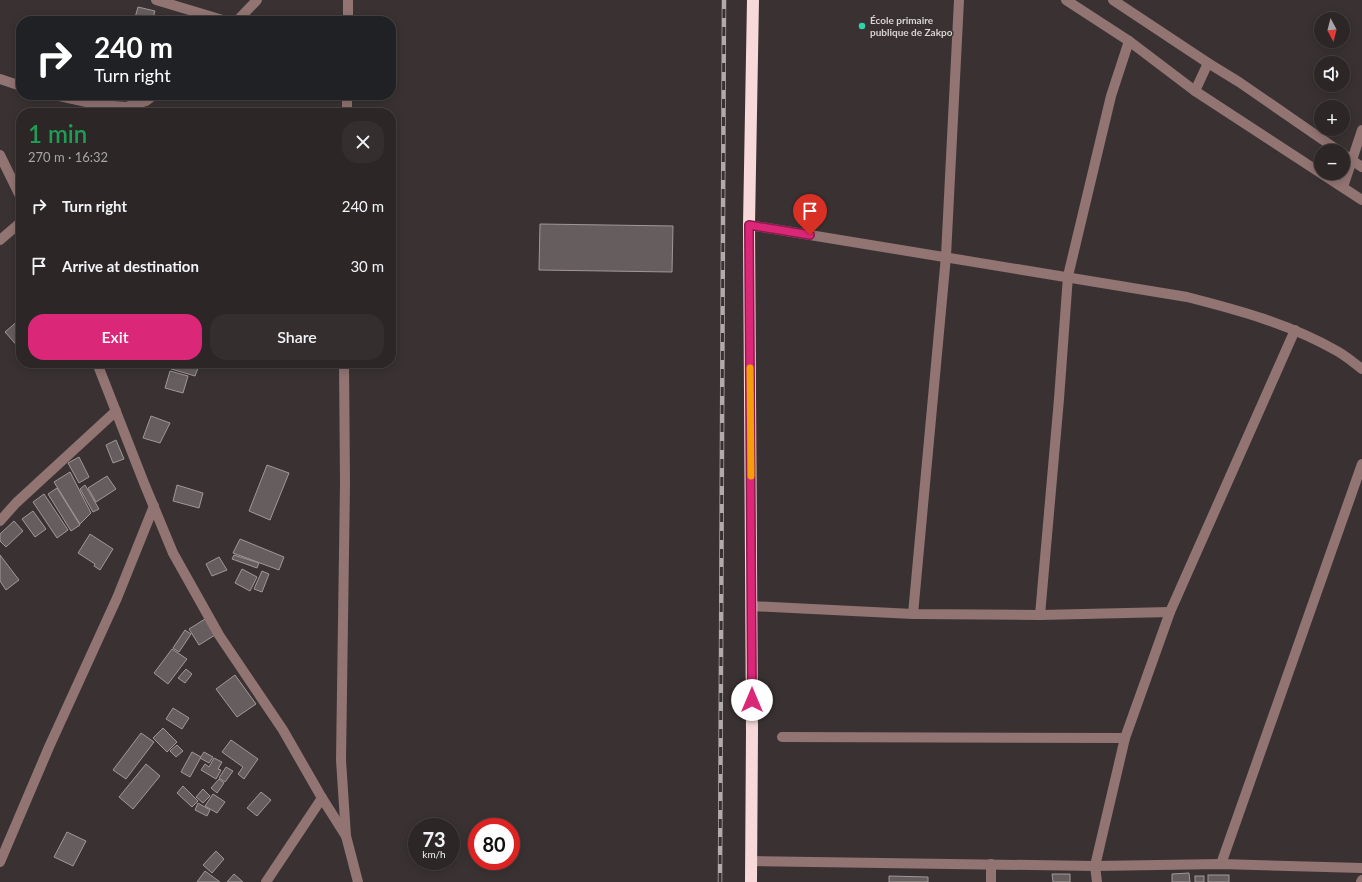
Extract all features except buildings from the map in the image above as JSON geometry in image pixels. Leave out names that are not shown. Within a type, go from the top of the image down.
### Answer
[{"type":"highway","points":[[751,882],[752,731],[749,225],[752,0]]},
{"type":"street","points":[[156,0],[209,16]]},
{"type":"street","points":[[242,16],[257,0]]},
{"type":"street","points":[[348,0],[348,16]]},
{"type":"street","points":[[913,614],[946,256],[959,0]]},
{"type":"street","points":[[1066,0],[1129,41],[1195,90],[1362,200]]},
{"type":"street","points":[[1118,2],[1208,64],[1239,82],[1329,144]]},
{"type":"street","points":[[1040,615],[1068,276],[1111,96],[1129,41]]},
{"type":"street","points":[[1195,90],[1208,64]]},
{"type":"street","points":[[0,79],[16,84]]},
{"type":"street","points":[[78,100],[100,105],[126,107],[147,100]]},
{"type":"street","points":[[1343,188],[1362,130]]},
{"type":"street","points":[[0,155],[16,188]]},
{"type":"street","points":[[1352,160],[1362,167]]},
{"type":"street","points":[[749,225],[1068,276],[1187,297],[1243,311],[1295,330],[1337,351],[1362,369]]},
{"type":"street","points":[[0,240],[16,226]]},
{"type":"street","points":[[1097,882],[1095,866],[1125,738],[1170,612],[1295,330]]},
{"type":"street","points":[[99,368],[173,553],[219,635],[282,730],[346,836]]},
{"type":"street","points":[[344,368],[345,484],[342,760],[346,836],[358,882]]},
{"type":"street","points":[[0,521],[16,503],[116,412]]},
{"type":"street","points":[[1221,864],[1362,464]]},
{"type":"street","points":[[0,862],[49,747],[117,598],[154,506]]},
{"type":"street","points":[[751,606],[913,614],[1040,615],[1170,612]]},
{"type":"street","points":[[782,737],[1125,738]]},
{"type":"street","points":[[266,882],[322,798]]},
{"type":"street","points":[[751,861],[1095,866],[1221,864],[1362,868]]},
{"type":"street","points":[[991,864],[991,882]]},
{"type":"railway","points":[[720,882],[724,0]]},
{"type":"slow traffic","points":[[750,368],[751,476]]},
{"type":"place","name":"École primaire publique de Zakpo","points":[[862,26]]},
{"type":"route","points":[[752,700],[749,225],[810,235]]}]
